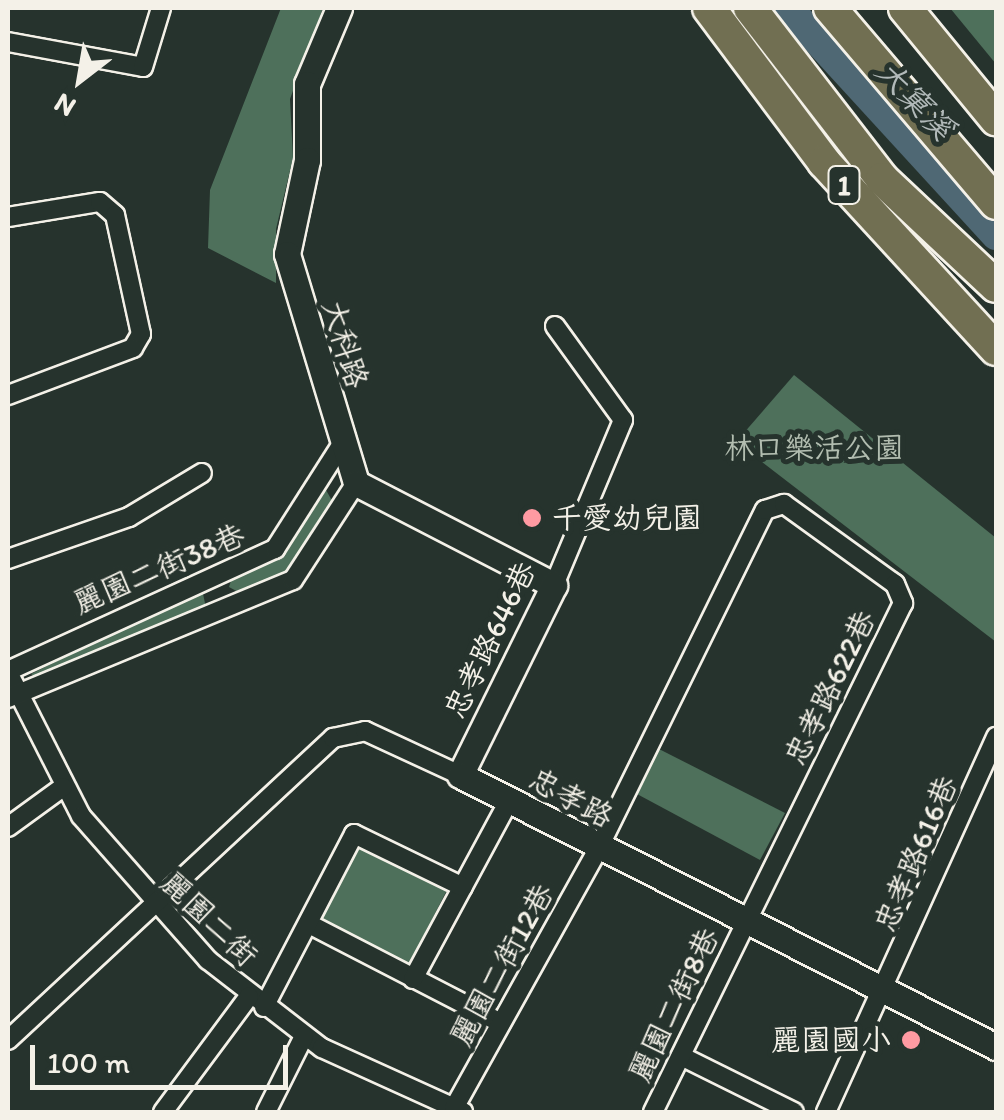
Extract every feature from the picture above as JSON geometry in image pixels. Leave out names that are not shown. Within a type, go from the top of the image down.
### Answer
[{"type":"highway","name":"1","points":[[709,8],[824,162],[996,349]]},
{"type":"highway","name":"1","points":[[750,8],[882,179],[996,286]]},
{"type":"highway","points":[[830,8],[996,204]]},
{"type":"highway","points":[[905,8],[996,119]]},
{"type":"street","points":[[8,42],[143,67],[161,8]]},
{"type":"street","name":"大科路","points":[[339,8],[306,84],[306,160],[287,254],[356,484]]},
{"type":"street","points":[[8,217],[100,202],[115,215],[141,334],[133,348],[8,395]]},
{"type":"street","name":"忠孝路646巷","points":[[460,775],[554,585],[624,420],[555,326]]},
{"type":"street","name":"麗園二街38巷","points":[[8,672],[282,542],[342,444]]},
{"type":"street","points":[[8,558],[130,517],[202,473]]},
{"type":"street","points":[[356,484],[554,585]]},
{"type":"street","name":"麗園二街38巷","points":[[12,696],[293,580],[356,484]]},
{"type":"street","name":"忠孝路622巷","points":[[598,849],[765,510],[796,509],[895,584],[903,603],[745,920]]},
{"type":"street","points":[[212,575],[224,606]]},
{"type":"street","name":"麗園二街","points":[[8,672],[12,696],[63,788],[153,906],[256,1002],[304,1036],[459,1110]]},
{"type":"street","name":"忠孝路","points":[[8,1040],[333,738],[365,731],[460,775],[598,849],[996,1047]]},
{"type":"street","name":"忠孝路616巷","points":[[826,1112],[886,993],[996,737]]},
{"type":"street","points":[[8,826],[63,788]]},
{"type":"street","points":[[413,979],[509,802]]},
{"type":"street","points":[[163,1112],[256,1002],[308,924],[354,834],[462,887]]},
{"type":"street","name":"麗園二街12巷","points":[[459,1110],[501,1023],[598,849]]},
{"type":"street","name":"麗園二街8巷","points":[[653,1112],[745,920]]},
{"type":"street","points":[[308,924],[501,1023]]},
{"type":"street","points":[[266,1112],[304,1036]]},
{"type":"street","points":[[681,1056],[794,1112]]},
{"type":"green space","points":[[281,8],[323,8],[290,99],[293,158],[276,229],[276,283],[208,248],[210,190]]},
{"type":"green space","points":[[950,8],[996,8],[996,64]]},
{"type":"green space","name":"林口樂活公園","points":[[794,375],[996,538],[996,642],[736,442]]},
{"type":"green space","points":[[326,490],[335,506],[291,571],[240,593],[229,587],[233,574],[281,554]]},
{"type":"green space","points":[[202,589],[206,608],[38,679],[31,674]]},
{"type":"green space","points":[[659,749],[785,813],[760,860],[637,794]]},
{"type":"green space","points":[[360,843],[448,888],[408,966],[321,920]]},
{"type":"waterway","name":"大窠溪","points":[[788,8],[996,235]]},
{"type":"place","name":"千愛幼兒園","points":[[532,518]]},
{"type":"place","name":"麗園國小","points":[[911,1040]]}]
